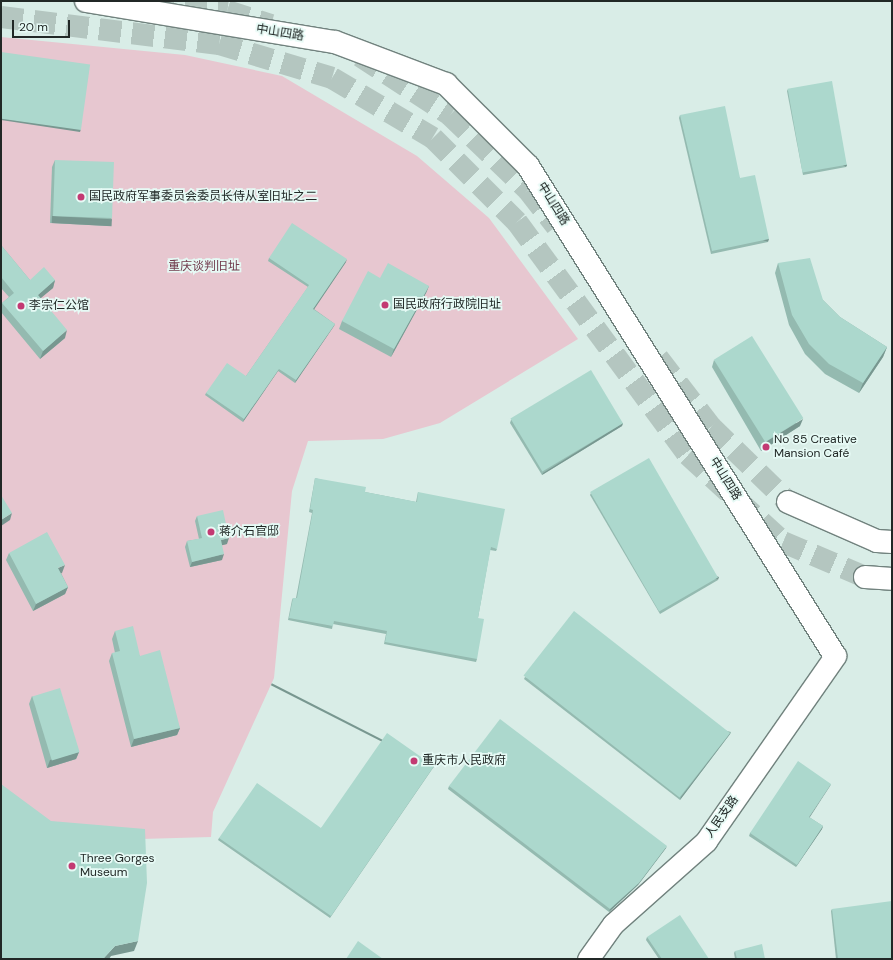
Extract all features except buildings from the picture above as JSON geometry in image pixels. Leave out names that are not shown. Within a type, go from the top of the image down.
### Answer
[{"type":"street","name":"中山四路","points":[[86,1],[335,42],[446,84],[528,166],[835,656]]},
{"type":"street","points":[[788,502],[877,541],[892,542]]},
{"type":"street","points":[[865,577],[892,579]]},
{"type":"street","name":"人民支路","points":[[588,959],[613,924],[706,841],[835,656]]},
{"type":"green space","name":"重庆谈判旧址","points":[[1,37],[185,55],[282,76],[417,156],[489,218],[578,339],[440,423],[383,439],[308,441],[292,491],[274,678],[213,812],[211,837],[141,839],[47,831],[1,797]]},
{"type":"tunnel","points":[[152,2],[227,11],[271,25]]},
{"type":"tunnel","points":[[1,17],[219,44],[332,78],[433,138],[517,222],[688,455],[783,542],[865,577]]},
{"type":"tunnel","points":[[360,56],[450,115],[528,190],[556,226]]},
{"type":"tunnel","points":[[658,358],[711,427],[788,502]]},
{"type":"place","name":"国民政府军事委员会委员长侍从室旧址之二","points":[[81,197]]},
{"type":"place","name":"国民政府行政院旧址","points":[[385,305]]},
{"type":"place","name":"李宗仁公馆","points":[[21,306]]},
{"type":"place","name":"No 85 Creative Mansion Café","points":[[766,447]]},
{"type":"place","name":"蒋介石官邸","points":[[211,532]]},
{"type":"place","name":"重庆市人民政府","points":[[414,761]]},
{"type":"place","name":"Three Gorges Museum","points":[[72,866]]}]
